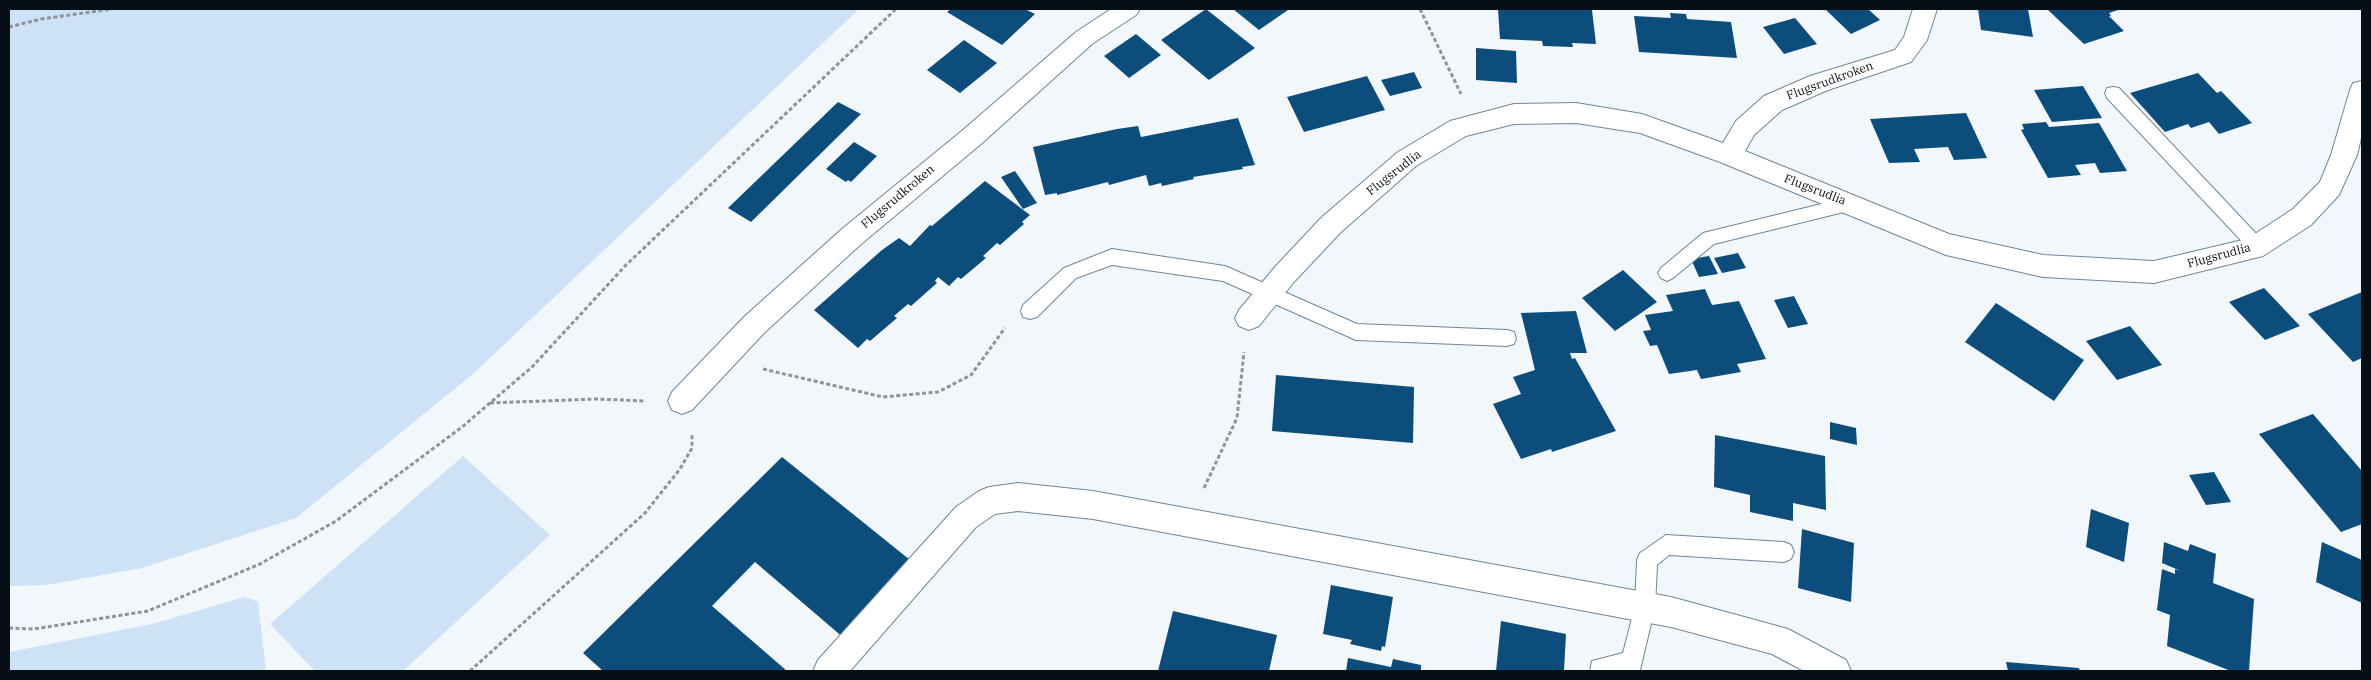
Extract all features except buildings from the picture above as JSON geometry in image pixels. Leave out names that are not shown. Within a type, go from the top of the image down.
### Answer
[{"type":"street","name":"Flugsrudkroken","points":[[682,401],[754,325],[910,186],[972,137],[1084,38],[1128,9]]},
{"type":"street","name":"Flugsrudkroken","points":[[1728,155],[1745,128],[1773,102],[1819,83],[1903,56],[1915,40],[1925,9]]},
{"type":"street","name":"Flugsrudlia","points":[[1249,318],[1268,294],[1332,225],[1407,159],[1459,128],[1514,114],[1576,113],[1642,124],[1728,155],[1946,244],[2042,266],[2154,272],[2257,246],[2302,217],[2330,188],[2344,155],[2362,90]]},
{"type":"street","points":[[829,671],[966,517],[989,501],[1018,497],[1093,505],[1645,607],[1777,640],[1835,671]]},
{"type":"lane","points":[[2113,92],[2257,246]]},
{"type":"lane","points":[[1667,273],[1709,238],[1850,204]]},
{"type":"lane","points":[[1030,310],[1070,273],[1112,257],[1225,274],[1356,332],[1507,338]]},
{"type":"lane","points":[[1600,669],[1632,662],[1645,607],[1647,560],[1666,545],[1784,552]]},
{"type":"path","points":[[9,27],[41,19],[112,9]]},
{"type":"path","points":[[9,628],[34,629],[148,611],[260,564],[336,521],[462,428],[532,366],[626,265],[738,161],[896,9]]},
{"type":"path","points":[[1420,9],[1476,124]]},
{"type":"path","points":[[721,359],[883,397],[938,392],[971,375],[1012,319],[1030,310]]},
{"type":"path","points":[[1187,522],[1237,418],[1249,318]]},
{"type":"path","points":[[470,671],[645,513],[680,469],[692,448],[693,423],[682,401],[596,400],[489,404]]},
{"type":"shaded area","points":[[9,9],[859,9],[473,374],[296,518],[142,568],[46,585],[9,586]]},
{"type":"shaded area","points":[[463,456],[550,535],[403,671],[315,671],[270,624]]},
{"type":"shaded area","points":[[245,597],[258,602],[266,671],[9,671],[9,652],[152,624]]}]
